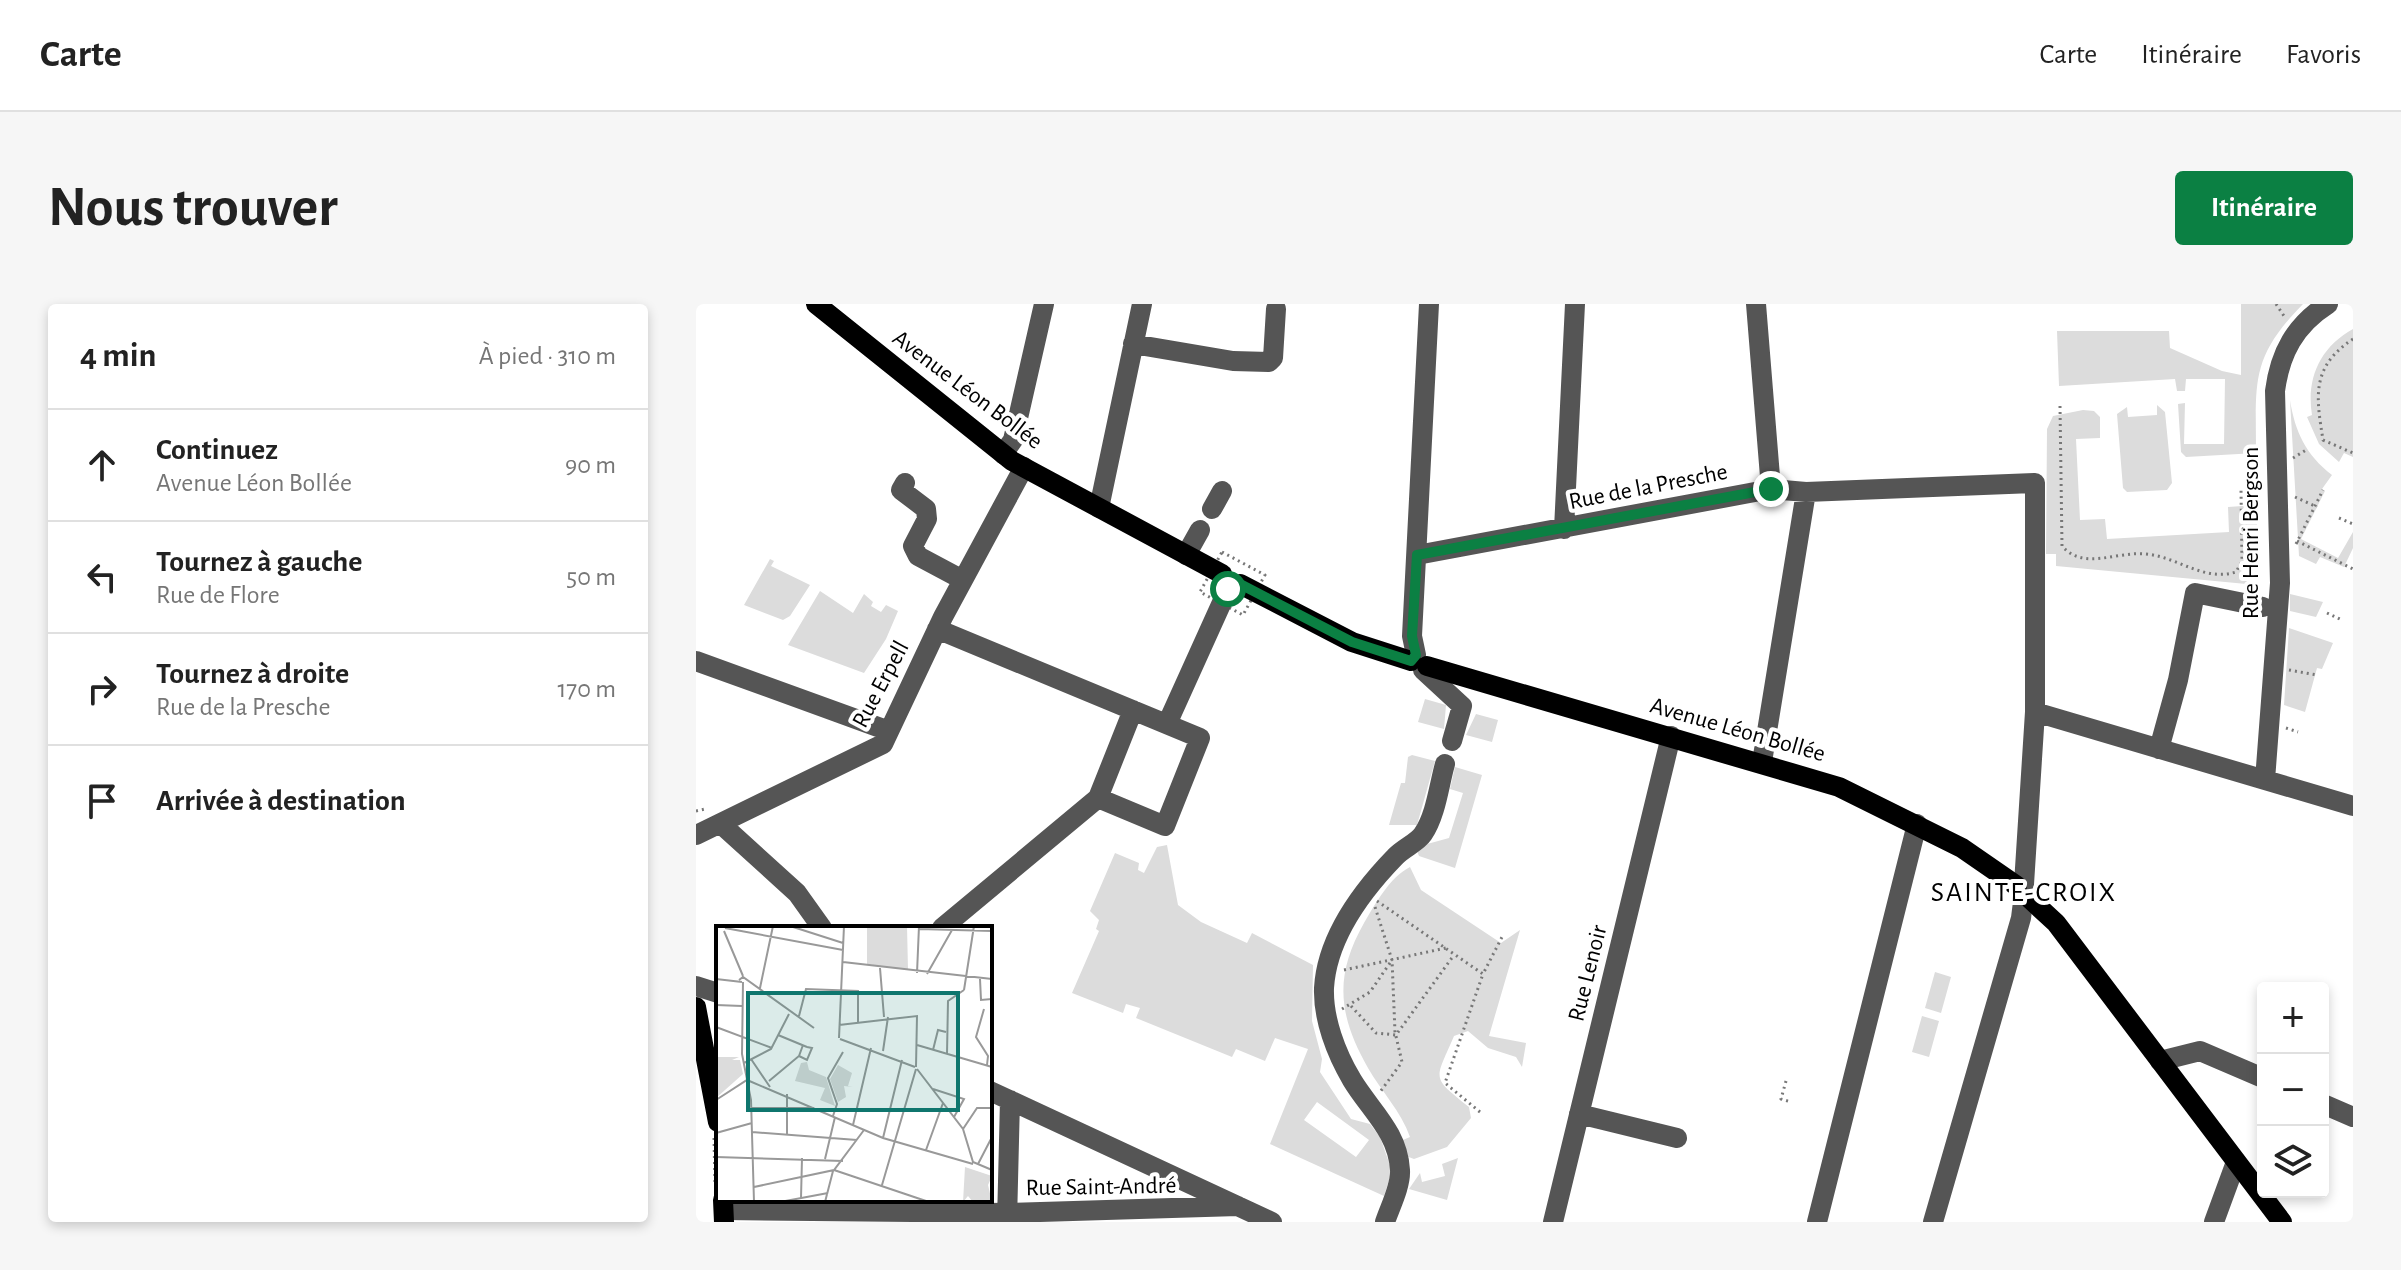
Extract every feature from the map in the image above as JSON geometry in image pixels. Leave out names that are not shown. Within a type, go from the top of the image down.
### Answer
[{"type":"main road","name":"Avenue Léon Bollée","points":[[816,304],[1003,454],[1230,582],[1352,642],[1418,657],[1839,787],[1917,824],[1983,861],[2056,923],[2282,1222]]},
{"type":"main road","points":[[696,1007],[716,1112]]},
{"type":"street","points":[[1003,454],[1013,440],[1044,304]]},
{"type":"street","points":[[1099,508],[1142,304]]},
{"type":"street","points":[[1429,304],[1417,555],[1418,657],[1462,706],[1452,741]]},
{"type":"street","points":[[1564,529],[1575,304]]},
{"type":"street","points":[[1756,304],[1771,489]]},
{"type":"street","name":"Rue Henri Bergson","points":[[2265,780],[2280,583],[2275,391],[2278,367],[2288,341],[2328,304]]},
{"type":"street","points":[[1133,344],[1233,361],[1269,362],[1273,358],[1276,309]]},
{"type":"street","name":"Rue Erpell","points":[[696,835],[883,744],[937,629],[1024,467]]},
{"type":"street","points":[[905,483],[901,490],[926,509],[927,519],[913,546],[918,556],[963,580]]},
{"type":"street","name":"Rue de la Presche","points":[[1417,555],[1771,489],[1806,492],[2035,483],[2035,712]]},
{"type":"street","points":[[1212,509],[1222,491]]},
{"type":"street","points":[[1762,762],[1806,492]]},
{"type":"street","points":[[1186,555],[1200,530]]},
{"type":"street","points":[[1167,724],[1230,582]]},
{"type":"street","points":[[2159,749],[2178,680],[2195,593],[2263,607]]},
{"type":"street","points":[[937,629],[1200,738],[1165,826],[1098,798]]},
{"type":"street","points":[[696,661],[889,731]]},
{"type":"street","points":[[944,926],[1098,798],[1133,710]]},
{"type":"street","points":[[1933,1222],[2021,918],[2035,712],[2353,806]]},
{"type":"street","name":"Rue Lenoir","points":[[1553,1222],[1671,736]]},
{"type":"street","points":[[1385,1222],[1401,1173],[1391,1133],[1352,1080],[1326,1015],[1326,973],[1332,949],[1364,892],[1405,846],[1423,834],[1445,764]]},
{"type":"street","points":[[721,824],[797,893],[821,926]]},
{"type":"street","points":[[1817,1222],[1917,824]]},
{"type":"street","points":[[696,986],[716,992]]},
{"type":"street","points":[[2160,1061],[2200,1051],[2257,1075]]},
{"type":"street","points":[[992,1092],[1272,1222]]},
{"type":"street","points":[[1007,1218],[1010,1100]]},
{"type":"street","points":[[2329,1107],[2353,1117]]},
{"type":"street","points":[[1579,1114],[1677,1138]]},
{"type":"street","points":[[2214,1222],[2236,1162]]},
{"type":"street","name":"Rue Saint-André","points":[[722,1207],[1007,1218],[1238,1206]]},
{"type":"path","points":[[2353,339],[2334,353],[2321,376],[2317,399],[2321,441],[2353,453]]},
{"type":"path","points":[[2060,406],[2062,546],[2071,557],[2087,560],[2141,553],[2160,556],[2203,573],[2222,576],[2236,572],[2242,561],[2241,489]]},
{"type":"path","points":[[2278,488],[2316,506]]},
{"type":"path","points":[[2293,549],[2323,490]]},
{"type":"path","points":[[2339,518],[2353,524]]},
{"type":"path","points":[[2297,541],[2353,569]]},
{"type":"path","points":[[2327,613],[2342,620]]},
{"type":"path","points":[[2273,669],[2317,675]]},
{"type":"path","points":[[696,811],[705,809]]},
{"type":"path","points":[[1369,1104],[1401,1067],[1392,960],[1373,898],[1483,974]]},
{"type":"path","points":[[1480,1112],[1445,1083],[1483,974],[1502,937]]},
{"type":"path","points":[[1326,973],[1446,948]]},
{"type":"path","points":[[1396,1035],[1454,954]]},
{"type":"path","points":[[1326,1015],[1351,1006],[1370,992],[1392,960]]},
{"type":"path","points":[[1351,1006],[1376,1033],[1396,1035]]},
{"type":"path","points":[[1786,1081],[1781,1099],[1791,1102]]},
{"type":"path","points":[[714,1143],[716,1159]]},
{"type":"shaded area","points":[[2241,304],[2303,304],[2273,340],[2265,356],[2257,389],[2256,453],[2186,457],[2181,452],[2178,404],[2185,403],[2184,444],[2224,444],[2225,379],[2186,379],[2185,391],[2177,391],[2175,379],[2059,386],[2057,331],[2169,331],[2170,348],[2222,371],[2241,375]]},
{"type":"shaded area","points":[[2353,329],[2353,457],[2344,453],[2339,462],[2319,444],[2307,417],[2312,415],[2311,389],[2318,365],[2332,345]]},
{"type":"shaded area","points":[[2290,400],[2303,442],[2332,475],[2322,489],[2325,491],[2301,539],[2338,558],[2353,532],[2353,548],[2344,567],[2320,557],[2316,564],[2299,556]]},
{"type":"shaded area","points":[[2157,405],[2165,412],[2172,483],[2167,490],[2127,492],[2123,488],[2117,414],[2127,407],[2128,417],[2157,415]]},
{"type":"shaded area","points":[[2094,411],[2100,417],[2100,438],[2076,439],[2080,520],[2105,519],[2107,539],[2229,532],[2228,507],[2257,505],[2257,585],[2056,566],[2056,554],[2046,554],[2047,429],[2053,416]]},
{"type":"shaded area","points":[[770,559],[774,561],[771,566],[810,585],[790,616],[783,620],[744,605]]},
{"type":"shaded area","points":[[820,591],[853,613],[864,594],[873,602],[871,606],[881,612],[886,605],[898,611],[886,639],[864,673],[788,645]]},
{"type":"shaded area","points":[[2290,594],[2323,602],[2316,617],[2290,611]]},
{"type":"shaded area","points":[[2289,628],[2333,643],[2322,669],[2317,668],[2305,712],[2284,705]]},
{"type":"shaded area","points":[[1425,699],[1446,705],[1444,729],[1418,722]]},
{"type":"shaded area","points":[[1476,714],[1498,720],[1492,742],[1466,735]]},
{"type":"shaded area","points":[[1412,755],[1435,761],[1417,825],[1389,825],[1401,783],[1405,783],[1408,757]]},
{"type":"shaded area","points":[[1455,767],[1482,775],[1455,868],[1419,856],[1417,851],[1420,846],[1449,838],[1463,793],[1450,789]]},
{"type":"shaded area","points":[[1167,845],[1178,905],[1201,922],[1247,943],[1252,933],[1313,965],[1312,1021],[1322,1059],[1320,1072],[1351,1119],[1370,1124],[1380,1137],[1392,1171],[1384,1196],[1270,1144],[1308,1049],[1275,1038],[1265,1061],[1236,1049],[1232,1057],[1136,1018],[1140,1008],[1126,1004],[1123,1013],[1072,993],[1099,931],[1096,929],[1099,920],[1090,911],[1115,853],[1139,863],[1138,870],[1144,873],[1157,847]],"holes":[[[1317,1102],[1369,1140],[1356,1157],[1304,1120]]]},
{"type":"shaded area","points":[[1410,867],[1421,890],[1501,943],[1520,930],[1489,1036],[1526,1043],[1522,1067],[1516,1057],[1488,1048],[1468,1031],[1454,1036],[1440,1077],[1442,1083],[1469,1107],[1471,1118],[1447,1147],[1414,1159],[1406,1156],[1403,1140],[1410,1137],[1406,1128],[1358,1049],[1350,1030],[1344,996],[1344,978],[1354,942],[1389,884]]},
{"type":"shaded area","points":[[1935,972],[1951,977],[1941,1013],[1925,1008]]},
{"type":"shaded area","points":[[1922,1016],[1939,1021],[1929,1057],[1912,1052]]},
{"type":"shaded area","points":[[1458,1158],[1447,1200],[1409,1189],[1420,1173],[1422,1182],[1445,1176],[1442,1164]]},
{"type":"district","name":"SAINTE-CROIX","points":[[2024,891]]},
{"type":"route","points":[[1228,589],[1235,589],[1240,584],[1352,642],[1411,661],[1416,655],[1412,636],[1417,555],[1771,489]]}]
